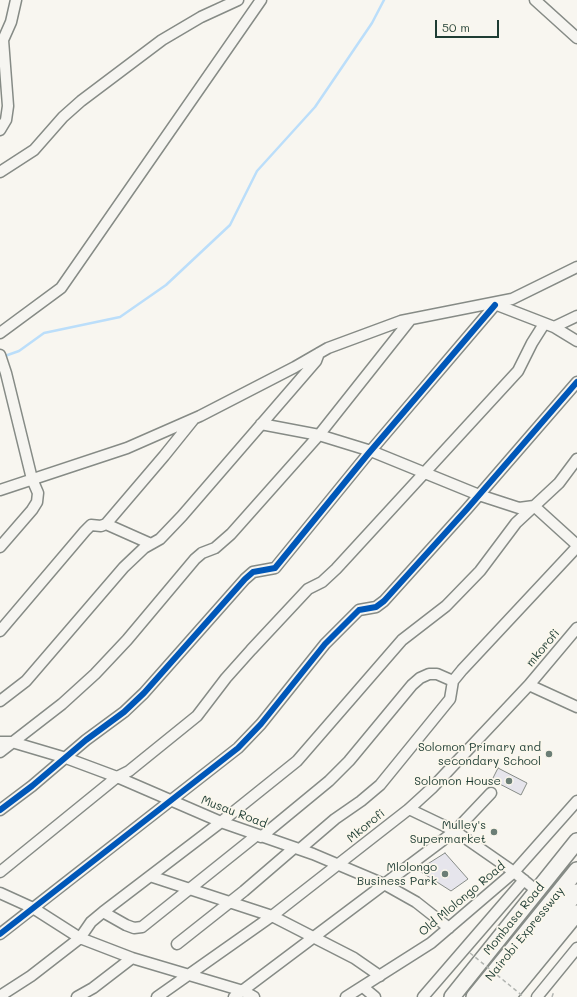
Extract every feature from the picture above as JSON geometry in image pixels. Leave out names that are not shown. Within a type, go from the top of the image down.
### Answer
[{"type":"highway","name":"Mombasa Road","points":[[452,997],[577,841]]},
{"type":"highway","name":"Nairobi Expressway","points":[[474,997],[577,870]]},
{"type":"highway","name":"Nairobi Expressway","points":[[491,997],[577,892]]},
{"type":"highway","points":[[508,997],[577,913]]},
{"type":"street","points":[[0,130],[6,120],[8,106],[3,40],[11,22],[16,0]]},
{"type":"street","points":[[0,172],[34,150],[63,117],[81,101],[162,40],[200,17],[238,0]]},
{"type":"street","points":[[0,333],[61,288],[261,0]]},
{"type":"street","points":[[540,2],[577,38]]},
{"type":"street","points":[[0,490],[127,448],[194,419],[250,391],[319,353],[364,334],[411,319],[494,304],[512,299],[577,267]]},
{"type":"street","points":[[494,304],[549,326],[577,341]]},
{"type":"street","points":[[0,810],[66,758],[86,740],[124,712],[144,693],[245,579],[253,572],[275,568],[494,304]]},
{"type":"street","points":[[0,872],[117,777],[129,771],[197,716],[226,678],[308,589],[322,582],[336,569],[426,473],[518,371],[532,343],[549,326],[577,316]]},
{"type":"street","points":[[0,752],[62,704],[95,674],[127,640],[195,559],[202,552],[215,548],[231,534],[318,435],[411,319]]},
{"type":"street","points":[[0,701],[26,680],[124,567],[144,548],[160,539],[182,516],[316,361],[319,353]]},
{"type":"street","points":[[0,355],[6,373],[32,479],[38,493],[37,502],[32,510],[0,547]]},
{"type":"street","points":[[0,934],[83,868],[171,802],[204,773],[238,748],[261,724],[325,644],[359,610],[376,607],[384,601],[577,382]]},
{"type":"street","points":[[0,631],[85,531],[91,525],[101,526],[106,524],[194,419]]},
{"type":"street","points":[[261,424],[318,435],[371,451],[479,495],[520,508],[534,506]]},
{"type":"street","points":[[0,996],[31,976],[80,938],[91,922],[103,912],[221,822],[297,761],[402,640],[446,606],[480,571],[516,523],[559,483],[577,459]]},
{"type":"street","points":[[177,944],[380,785],[450,699],[454,681],[462,670],[577,546],[534,506]]},
{"type":"street","points":[[106,524],[151,544]]},
{"type":"street","name":"mkorofi","points":[[530,685],[577,628]]},
{"type":"street","points":[[103,912],[126,926],[134,928],[142,927],[329,781],[349,761],[412,685],[420,678],[429,674],[437,674],[454,681]]},
{"type":"street","name":"Mkorofi","points":[[157,997],[272,916],[338,866],[409,809],[432,788],[530,685],[575,703]]},
{"type":"street","name":"Musau Road","points":[[0,742],[12,742],[66,758],[117,777],[171,802],[221,822],[297,849],[384,884],[416,902],[449,928]]},
{"type":"street","points":[[234,997],[455,831],[491,793]]},
{"type":"street","name":"Old Mlolongo Road","points":[[346,997],[431,943],[449,928],[514,872],[577,801]]},
{"type":"street","points":[[409,809],[455,831],[514,872],[537,891]]},
{"type":"street","points":[[150,876],[188,890],[272,916],[354,958],[380,976]]},
{"type":"street","points":[[423,997],[524,880]]},
{"type":"street","points":[[0,893],[34,908],[80,938],[132,958],[243,991],[254,997]]},
{"type":"street","points":[[536,997],[577,948]]},
{"type":"street","points":[[77,997],[93,988],[132,958]]},
{"type":"street","points":[[362,987],[375,997]]},
{"type":"path","points":[[470,953],[524,997]]},
{"type":"building","name":"Solomon House","points":[[498,768],[527,783],[521,795],[492,780]]},
{"type":"building","name":"Mlolongo Business Park","points":[[445,853],[468,879],[451,891],[418,870]]},
{"type":"waterway","points":[[2,357],[19,351],[44,333],[120,317],[166,285],[230,225],[257,171],[315,107],[372,23],[384,0]]},
{"type":"cycle path","points":[[0,810],[32,786],[86,740],[124,712],[144,693],[245,579],[253,572],[275,568],[368,454],[495,305]]},
{"type":"cycle path","points":[[0,934],[238,748],[261,724],[325,644],[359,610],[376,607],[384,601],[467,509],[577,382]]},
{"type":"place","name":"Solomon Primary and secondary School","points":[[549,754]]},
{"type":"place","name":"Solomon House","points":[[509,781]]},
{"type":"place","name":"Mulley's Supermarket","points":[[494,832]]},
{"type":"place","name":"Mlolongo Business Park","points":[[445,874]]}]
